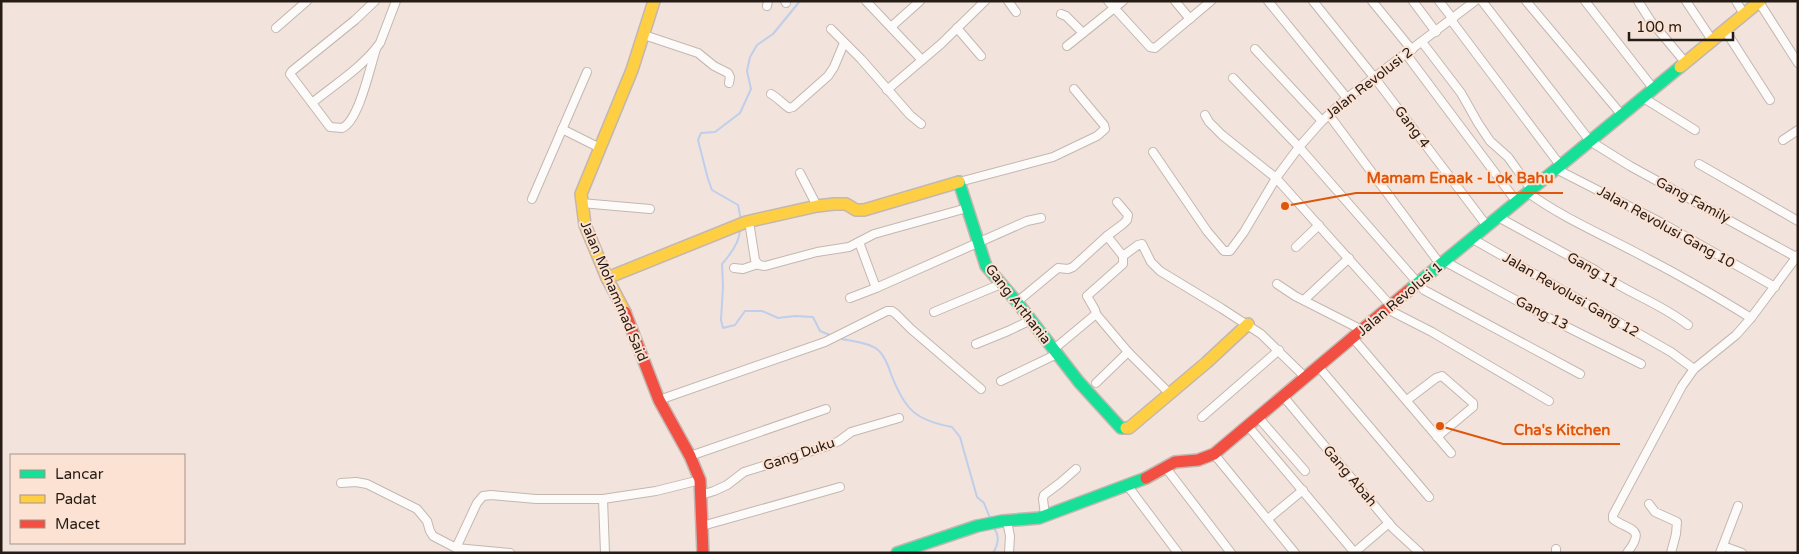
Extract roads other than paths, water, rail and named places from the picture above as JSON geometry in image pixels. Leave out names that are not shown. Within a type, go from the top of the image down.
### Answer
[{"type":"street","points":[[276,28],[307,1]]},
{"type":"street","points":[[375,1],[290,74],[330,127],[342,128],[350,124],[359,104],[376,49],[396,1]]},
{"type":"street","name":"Jalan Mohammad Said","points":[[654,1],[644,36],[618,106],[585,181],[581,194],[582,215],[607,278],[621,302],[659,400],[690,456],[700,480],[703,553]]},
{"type":"street","points":[[866,1],[922,60]]},
{"type":"street","points":[[891,27],[920,1]]},
{"type":"street","points":[[887,90],[957,28],[984,1]]},
{"type":"street","points":[[1008,1],[1016,12]]},
{"type":"street","points":[[1108,1],[1150,47],[1155,48],[1211,1]]},
{"type":"street","points":[[1067,46],[1123,1]]},
{"type":"street","points":[[1175,1],[1190,18]]},
{"type":"street","points":[[1268,1],[1347,98]]},
{"type":"street","name":"Gang 4","points":[[1313,1],[1374,77],[1487,226]]},
{"type":"street","points":[[1372,1],[1516,201]]},
{"type":"street","points":[[1413,1],[1436,32]]},
{"type":"street","points":[[1439,1],[1558,167]]},
{"type":"street","name":"Jalan Revolusi 2","points":[[1153,152],[1207,231],[1218,245],[1227,252],[1244,232],[1276,178],[1299,147],[1322,121],[1347,98],[1475,1]]},
{"type":"street","points":[[1482,1],[1590,141]]},
{"type":"street","points":[[1526,1],[1621,114]]},
{"type":"street","points":[[1585,1],[1653,88]]},
{"type":"street","points":[[1638,1],[1650,20],[1685,62]]},
{"type":"street","points":[[1686,1],[1712,40]]},
{"type":"street","points":[[1736,1],[1744,14]]},
{"type":"street","points":[[1760,2],[1798,63]]},
{"type":"street","name":"Jalan Revolusi 1","points":[[897,553],[977,526],[1004,521],[1031,520],[1149,477],[1176,462],[1198,460],[1214,454],[1471,238],[1760,2]]},
{"type":"street","points":[[1061,14],[1066,16],[1083,33]]},
{"type":"street","points":[[957,28],[981,56]]},
{"type":"street","points":[[831,29],[921,124]]},
{"type":"street","points":[[1725,30],[1770,100]]},
{"type":"street","points":[[644,36],[698,53],[714,66],[728,73],[730,77],[728,83]]},
{"type":"street","points":[[1422,42],[1461,93],[1490,140],[1508,157],[1529,191],[1559,213],[1713,294],[1751,318]]},
{"type":"street","points":[[771,94],[789,108],[793,107],[828,76],[844,43]]},
{"type":"street","points":[[312,103],[362,63],[376,49]]},
{"type":"street","points":[[1255,49],[1322,121]]},
{"type":"street","points":[[532,199],[587,72]]},
{"type":"street","points":[[1233,78],[1299,147],[1418,283],[1435,296],[1580,374]]},
{"type":"street","points":[[607,278],[744,223],[817,206],[846,204],[856,210],[864,210],[1053,157],[1097,136],[1105,128],[1074,89]]},
{"type":"street","points":[[1642,97],[1695,130]]},
{"type":"street","points":[[1205,115],[1222,135],[1276,178],[1371,283],[1389,307],[1549,401]]},
{"type":"street","points":[[1328,115],[1442,263]]},
{"type":"street","points":[[562,129],[600,148]]},
{"type":"street","points":[[1783,140],[1798,130]]},
{"type":"street","name":"Gang Family","points":[[1590,141],[1630,166],[1797,256]]},
{"type":"street","points":[[1699,164],[1798,221]]},
{"type":"street","name":"Jalan Revolusi Gang 10","points":[[1558,167],[1775,287]]},
{"type":"street","points":[[800,173],[817,206]]},
{"type":"street","name":"Gang Arthania","points":[[959,182],[986,266],[1017,302],[1079,382],[1121,428],[1129,428],[1248,324]]},
{"type":"street","points":[[1017,302],[1058,268],[1071,268],[1123,224],[1128,214],[1117,202]]},
{"type":"street","points":[[581,203],[650,210]]},
{"type":"street","points":[[734,268],[758,264],[765,266],[817,252],[842,249],[874,234],[966,208]]},
{"type":"street","name":"Gang 11","points":[[1498,217],[1595,270],[1606,278],[1656,303],[1688,325]]},
{"type":"street","points":[[850,298],[1027,221],[1041,218]]},
{"type":"street","points":[[744,223],[758,264]]},
{"type":"street","points":[[1296,247],[1319,225]]},
{"type":"street","points":[[1107,236],[1123,256],[1123,264],[1087,296],[1096,314],[1128,352],[1170,394]]},
{"type":"street","name":"Jalan Revolusi Gang 12","points":[[1471,238],[1671,352],[1694,369]]},
{"type":"street","points":[[859,242],[876,288]]},
{"type":"street","points":[[1123,256],[1142,244],[1151,262],[1160,271],[1248,324],[1279,350],[1305,377]]},
{"type":"street","points":[[1627,553],[1636,539],[1636,532],[1632,528],[1613,519],[1615,512],[1682,386],[1694,369],[1736,335],[1775,287],[1797,256]]},
{"type":"street","points":[[1304,300],[1349,258]]},
{"type":"street","name":"Gang 13","points":[[1442,263],[1640,364]]},
{"type":"street","points":[[934,312],[1001,284]]},
{"type":"street","points":[[1276,284],[1362,330]]},
{"type":"street","points":[[659,400],[832,339],[887,311],[892,312],[982,389]]},
{"type":"street","points":[[1001,381],[1056,351],[1096,314]]},
{"type":"street","points":[[976,344],[1031,320]]},
{"type":"street","points":[[1353,338],[1451,453]]},
{"type":"street","points":[[1202,417],[1279,350]]},
{"type":"street","points":[[1096,383],[1128,352]]},
{"type":"street","points":[[1318,366],[1429,497]]},
{"type":"street","points":[[1407,400],[1436,378],[1442,376],[1472,403],[1472,408],[1438,437]]},
{"type":"street","name":"Gang Abah","points":[[1283,396],[1389,523],[1420,553]]},
{"type":"street","points":[[690,456],[826,409]]},
{"type":"street","points":[[1258,417],[1305,471]]},
{"type":"street","name":"Gang Duku","points":[[701,495],[714,492],[744,472],[828,446],[851,432],[899,418]]},
{"type":"street","points":[[1248,426],[1355,552],[1389,523]]},
{"type":"street","points":[[1214,454],[1296,553]]},
{"type":"street","points":[[1166,468],[1231,553]]},
{"type":"street","points":[[1045,515],[1044,495],[1076,469]]},
{"type":"street","points":[[456,548],[477,503],[483,496],[536,499],[603,499],[656,491],[700,480]]},
{"type":"street","points":[[342,483],[356,482],[366,484],[417,508],[427,521],[433,536],[441,542],[456,548],[510,553]]},
{"type":"street","points":[[1127,485],[1178,553]]},
{"type":"street","points":[[702,526],[840,487]]},
{"type":"street","points":[[1268,519],[1303,490]]},
{"type":"street","points":[[603,499],[604,553]]},
{"type":"street","points":[[1649,504],[1655,512],[1677,522],[1671,553]]},
{"type":"street","points":[[1738,506],[1721,550],[1742,553]]},
{"type":"street","points":[[1004,521],[1010,536],[1009,553]]},
{"type":"waterway","points":[[741,220],[738,205],[712,190],[698,140],[701,133],[715,132],[740,113],[751,89],[747,71],[750,57],[757,45],[773,34],[800,1]]},
{"type":"waterway","points":[[740,229],[736,243],[722,264],[721,320],[723,328],[735,325],[745,311],[762,311],[778,318],[795,316],[813,317],[820,331],[830,335]]},
{"type":"waterway","points":[[837,338],[864,343],[878,350],[886,361],[896,386],[907,405],[920,417],[952,427],[960,437],[977,497],[984,503],[990,518]]},
{"type":"waterway","points":[[993,527],[997,533],[998,540],[993,553]]},
{"type":"place","name":"Mamam Enaak - Lok Bahu","points":[[1285,206]]},
{"type":"place","name":"Cha's Kitchen","points":[[1440,426]]}]
